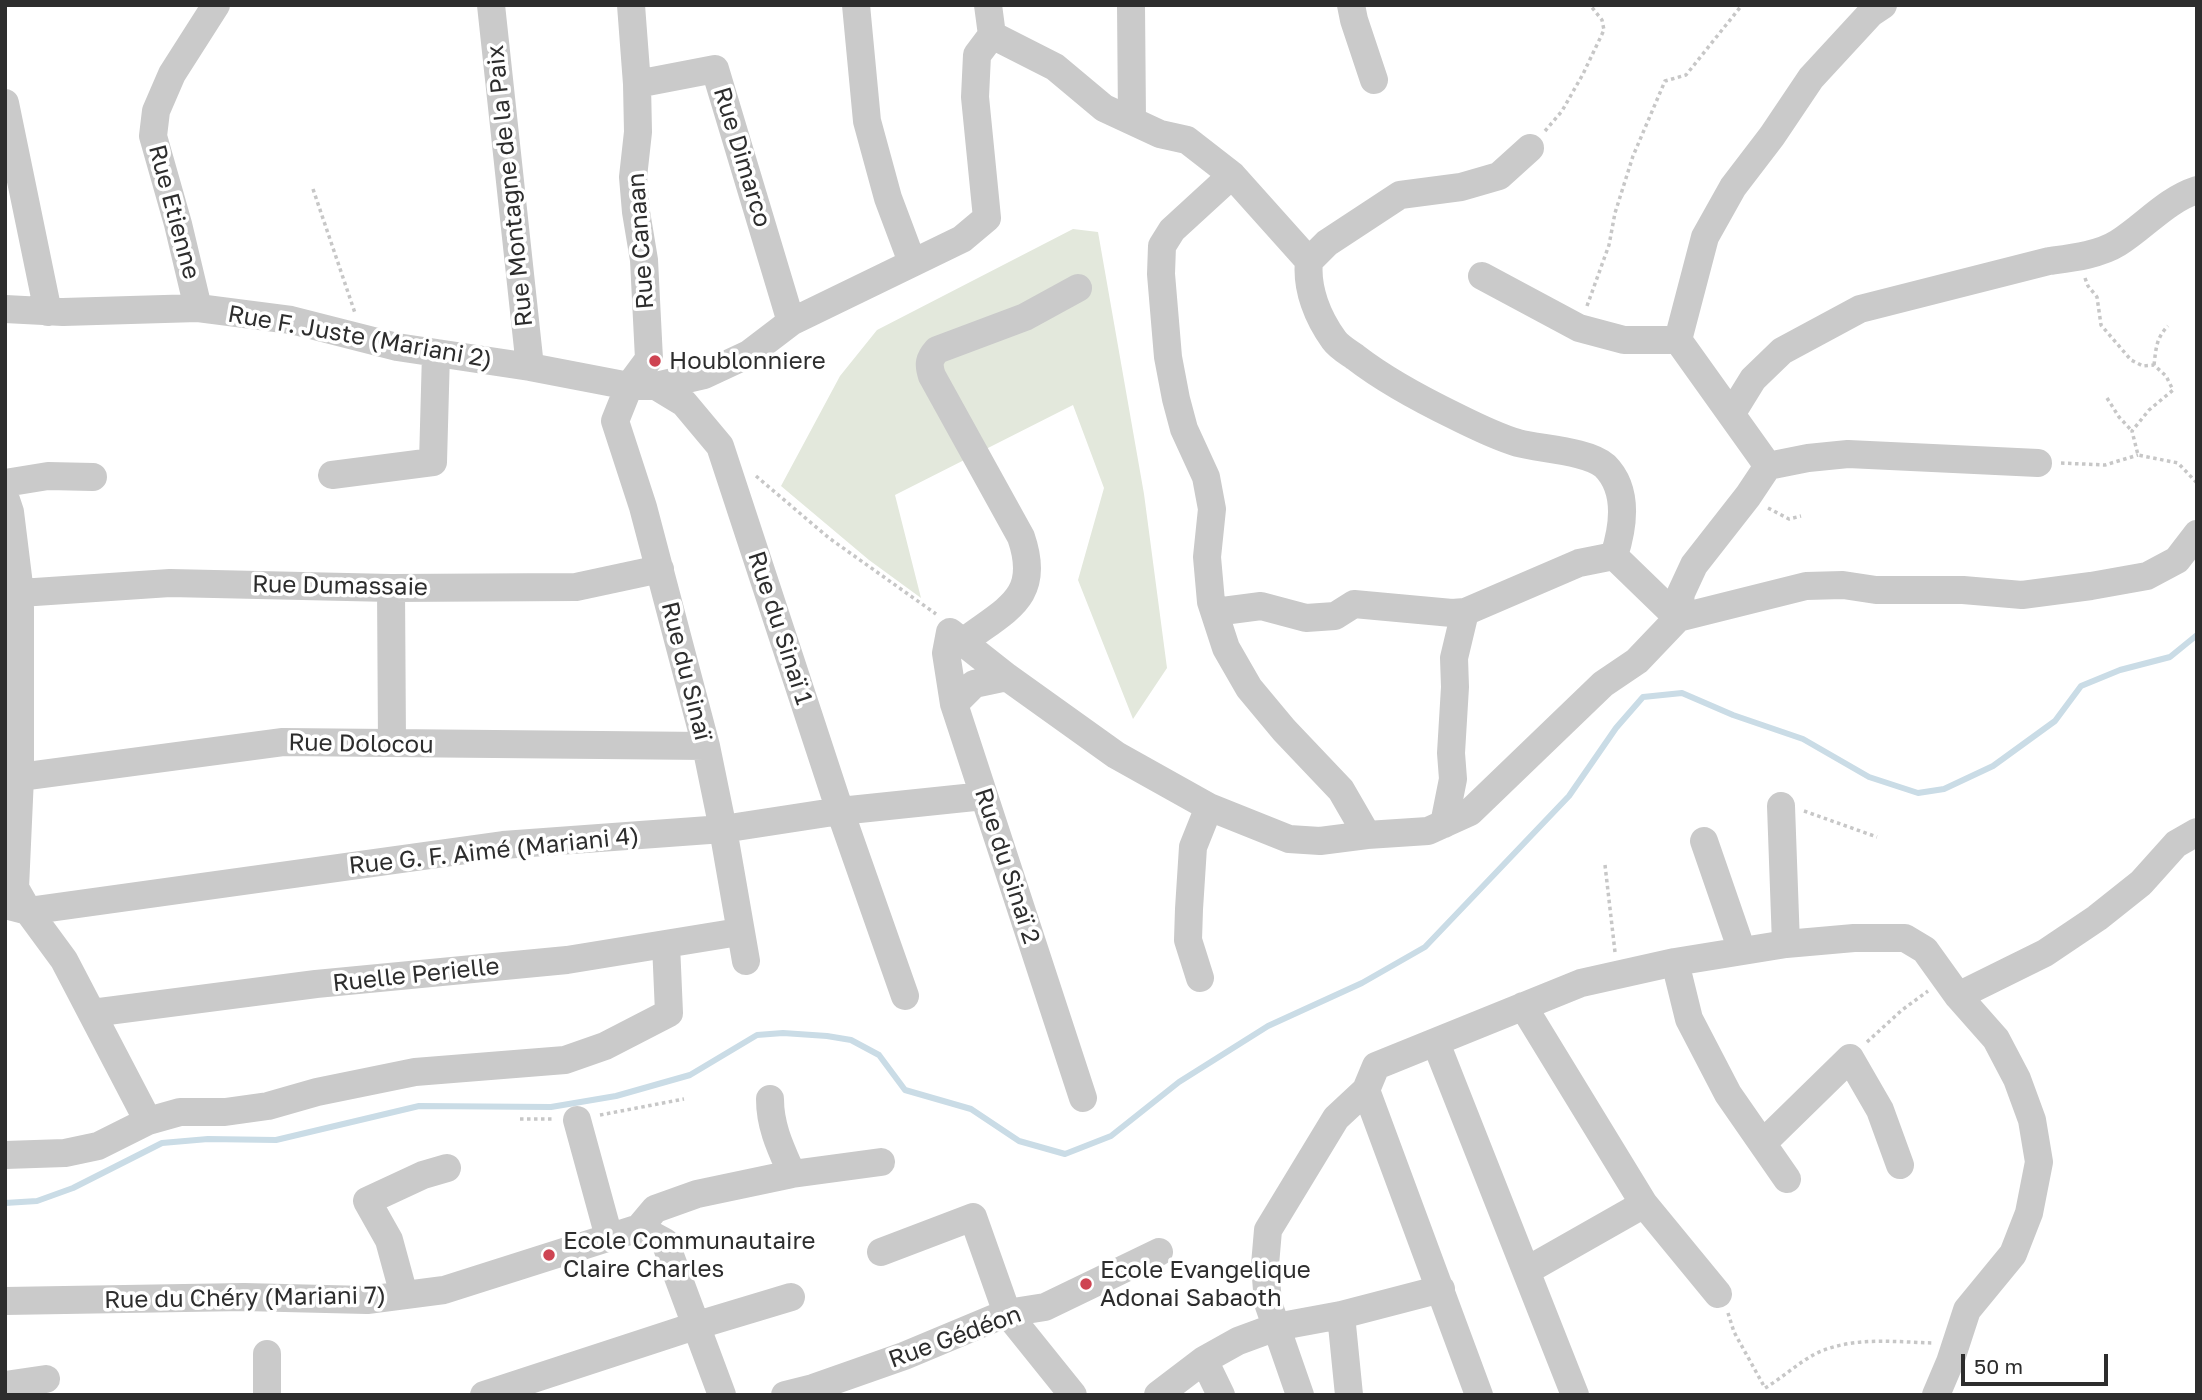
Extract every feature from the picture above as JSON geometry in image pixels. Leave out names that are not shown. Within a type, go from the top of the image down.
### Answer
[{"type":"street","name":"Rue Etienne","points":[[198,308],[153,136],[156,111],[172,74],[216,5]]},
{"type":"street","name":"Rue Montagne de la Paix","points":[[491,5],[530,367]]},
{"type":"street","name":"Rue Canaan","points":[[631,5],[638,132],[633,177],[644,260],[649,359],[642,386]]},
{"type":"street","points":[[856,5],[867,121],[888,198],[912,262]]},
{"type":"street","points":[[642,386],[704,375],[727,365],[749,354],[791,322],[962,239],[987,218],[975,97],[977,55],[992,36],[988,5]]},
{"type":"street","points":[[1131,5],[1132,120]]},
{"type":"street","points":[[1351,5],[1374,80]]},
{"type":"street","points":[[1678,340],[1705,237],[1732,187],[1772,136],[1811,78],[1871,13],[1883,5]]},
{"type":"street","points":[[992,36],[1055,67],[1104,108],[1160,134],[1187,140],[1232,175],[1309,261]]},
{"type":"street","name":"Rue Dimarco","points":[[637,84],[715,69],[791,322]]},
{"type":"street","points":[[5,103],[48,312]]},
{"type":"street","points":[[1530,148],[1499,176],[1461,187],[1400,195],[1327,243],[1309,261],[1307,278],[1316,306],[1335,342],[1374,372],[1413,396],[1516,443],[1583,456],[1604,465],[1617,484],[1622,510],[1622,533],[1614,556]]},
{"type":"street","points":[[1232,175],[1172,230],[1162,246],[1161,274],[1168,357],[1184,429],[1206,477],[1212,509],[1207,557],[1211,602],[1226,648],[1249,688],[1284,730],[1341,790],[1367,835]]},
{"type":"street","points":[[1732,413],[1754,379],[1782,351],[1860,309],[2049,261],[2080,256],[2117,244],[2146,220],[2197,190]]},
{"type":"street","points":[[1482,276],[1579,328],[1624,340],[1678,340]]},
{"type":"street","points":[[1078,288],[1025,317],[937,350],[928,365],[1021,537],[1028,556],[1029,571],[1025,588],[1014,604],[957,637],[1007,677],[1116,755],[1209,807],[1289,839],[1320,841],[1428,831],[1470,812],[1603,684],[1637,661],[1678,618],[1806,586],[1843,585],[1876,590],[1963,590],[2022,595],[2091,586],[2147,576],[2177,560],[2197,534]]},
{"type":"street","name":"Rue F. Juste (Mariani 2)","points":[[5,309],[48,312],[198,308],[291,320],[397,347],[642,386]]},
{"type":"street","points":[[1678,340],[1768,466]]},
{"type":"street","points":[[332,475],[433,462],[436,353]]},
{"type":"street","name":"Rue du Sinaï 1","points":[[642,386],[684,403],[720,446],[905,996]]},
{"type":"street","name":"Rue du Sinaï","points":[[642,386],[615,421],[660,569],[706,746],[746,961]]},
{"type":"street","points":[[1678,618],[1681,593],[1694,565],[1768,466],[1848,454],[2038,463]]},
{"type":"street","points":[[5,483],[48,476],[93,477]]},
{"type":"street","points":[[5,497],[10,512],[9,547],[20,593],[20,777],[15,888],[17,908],[64,960],[148,1121]]},
{"type":"street","points":[[1214,612],[1261,606],[1306,618],[1335,616],[1354,604],[1465,612],[1579,564],[1614,556]]},
{"type":"street","points":[[1614,556],[1678,618]]},
{"type":"street","name":"Rue Dumassaie","points":[[20,593],[170,583],[391,588],[576,587],[660,569]]},
{"type":"street","points":[[391,588],[392,743]]},
{"type":"street","points":[[1444,824],[1453,779],[1451,753],[1454,659],[1465,612]]},
{"type":"street","name":"Rue du Sinaï 2","points":[[957,637],[946,653],[954,704],[1083,1098]]},
{"type":"street","points":[[954,704],[975,684],[1007,677]]},
{"type":"street","name":"Rue Dolocou","points":[[20,777],[283,742],[706,746]]},
{"type":"street","name":"Rue G. F. Aimé (Mariani 4)","points":[[17,908],[503,845],[723,829],[841,811],[984,796]]},
{"type":"street","points":[[1781,806],[1786,944]]},
{"type":"street","points":[[1200,978],[1188,940],[1189,909],[1193,847],[1209,807]]},
{"type":"street","points":[[1958,996],[2045,953],[2097,918],[2141,883],[2176,844],[2197,832]]},
{"type":"street","points":[[1704,841],[1742,951]]},
{"type":"street","name":"Ruelle Perielle","points":[[92,1013],[316,984],[567,960],[739,932]]},
{"type":"street","points":[[1300,1395],[1268,1303],[1265,1265],[1268,1230],[1336,1118],[1366,1090],[1376,1066],[1581,983],[1675,962],[1786,944],[1854,938],[1905,939],[1925,950],[1958,996],[1996,1039],[2017,1079],[2032,1120],[2039,1161],[2028,1213],[2013,1254],[1967,1310],[1936,1395]]},
{"type":"street","points":[[5,1155],[65,1153],[98,1146],[148,1121],[180,1112],[225,1112],[268,1106],[317,1092],[415,1072],[565,1060],[605,1046],[669,1013],[666,944]]},
{"type":"street","points":[[1675,962],[1689,1019],[1728,1094],[1787,1179]]},
{"type":"street","points":[[1522,1006],[1644,1204],[1718,1294]]},
{"type":"street","points":[[1436,1043],[1575,1395]]},
{"type":"street","points":[[1763,1143],[1850,1058],[1880,1110],[1900,1165]]},
{"type":"street","points":[[1366,1090],[1479,1395]]},
{"type":"street","points":[[770,1100],[770,1118],[792,1174]]},
{"type":"street","points":[[577,1119],[609,1237]]},
{"type":"street","name":"Rue du Chéry (Mariani 7)","points":[[5,1301],[244,1297],[367,1300],[444,1290],[639,1228],[655,1209],[697,1194],[792,1174],[881,1162]]},
{"type":"street","points":[[404,1295],[389,1240],[367,1201],[423,1175],[447,1168]]},
{"type":"street","points":[[1526,1271],[1644,1204]]},
{"type":"street","points":[[881,1252],[974,1217],[1007,1313],[1073,1395]]},
{"type":"street","points":[[639,1228],[665,1242],[722,1395]]},
{"type":"street","name":"Rue Gédéon","points":[[785,1395],[904,1356],[1007,1313],[1045,1307],[1159,1252]]},
{"type":"street","points":[[1158,1395],[1204,1360],[1238,1341],[1276,1327],[1341,1315],[1441,1289]]},
{"type":"street","points":[[484,1395],[791,1297]]},
{"type":"street","points":[[1341,1315],[1349,1395]]},
{"type":"street","points":[[267,1354],[267,1395]]},
{"type":"street","points":[[1204,1360],[1221,1395]]},
{"type":"street","points":[[5,1385],[46,1379]]},
{"type":"path","points":[[1530,148],[1562,111],[1604,30],[1602,20],[1590,5]]},
{"type":"path","points":[[1579,328],[1609,244],[1615,213],[1633,156],[1665,82],[1686,75],[1742,5]]},
{"type":"path","points":[[313,189],[363,339]]},
{"type":"path","points":[[2080,256],[2088,286],[2097,297],[2101,325],[2131,360],[2143,366],[2154,365],[2166,376],[2173,390],[2150,410],[2132,431]]},
{"type":"path","points":[[2154,365],[2156,345],[2161,333],[2168,326]]},
{"type":"path","points":[[2107,398],[2132,431],[2138,455]]},
{"type":"path","points":[[2038,463],[2105,465],[2138,455],[2178,463],[2197,483]]},
{"type":"path","points":[[750,471],[829,538],[947,621],[957,637]]},
{"type":"path","points":[[1748,496],[1782,517],[1789,519],[1801,516]]},
{"type":"path","points":[[1781,806],[1801,810],[1877,837]]},
{"type":"path","points":[[1605,865],[1617,975]]},
{"type":"path","points":[[1850,1058],[1902,1010],[1929,990],[1942,990],[1954,999],[1958,996]]},
{"type":"path","points":[[520,1119],[577,1119],[684,1099]]},
{"type":"path","points":[[1718,1294],[1727,1307],[1734,1332],[1765,1388],[1815,1354],[1839,1346],[1873,1341],[1956,1343]]},
{"type":"shaded area","points":[[1073,229],[1098,232],[1144,494],[1167,668],[1133,719],[1078,580],[1104,488],[1073,405],[895,495],[921,598],[869,560],[781,486],[840,376],[877,330]]},
{"type":"waterway","points":[[5,1203],[37,1201],[73,1188],[162,1143],[208,1139],[276,1140],[419,1106],[551,1107],[616,1096],[690,1075],[757,1035],[783,1033],[851,1040],[879,1055],[905,1090],[971,1109],[1019,1141],[1065,1154],[1111,1136],[1179,1082],[1268,1026],[1362,983],[1425,947],[1569,796],[1616,728],[1643,697],[1682,693],[1733,715],[1803,739],[1869,777],[1918,793],[1944,789],[1993,766],[2055,721],[2081,686],[2120,670],[2170,657],[2197,635]]},
{"type":"place","name":"Houblonniere","points":[[655,361]]},
{"type":"place","name":"Ecole Communautaire Claire Charles","points":[[549,1255]]},
{"type":"place","name":"Ecole Evangelique Adonai Sabaoth","points":[[1086,1284]]}]
